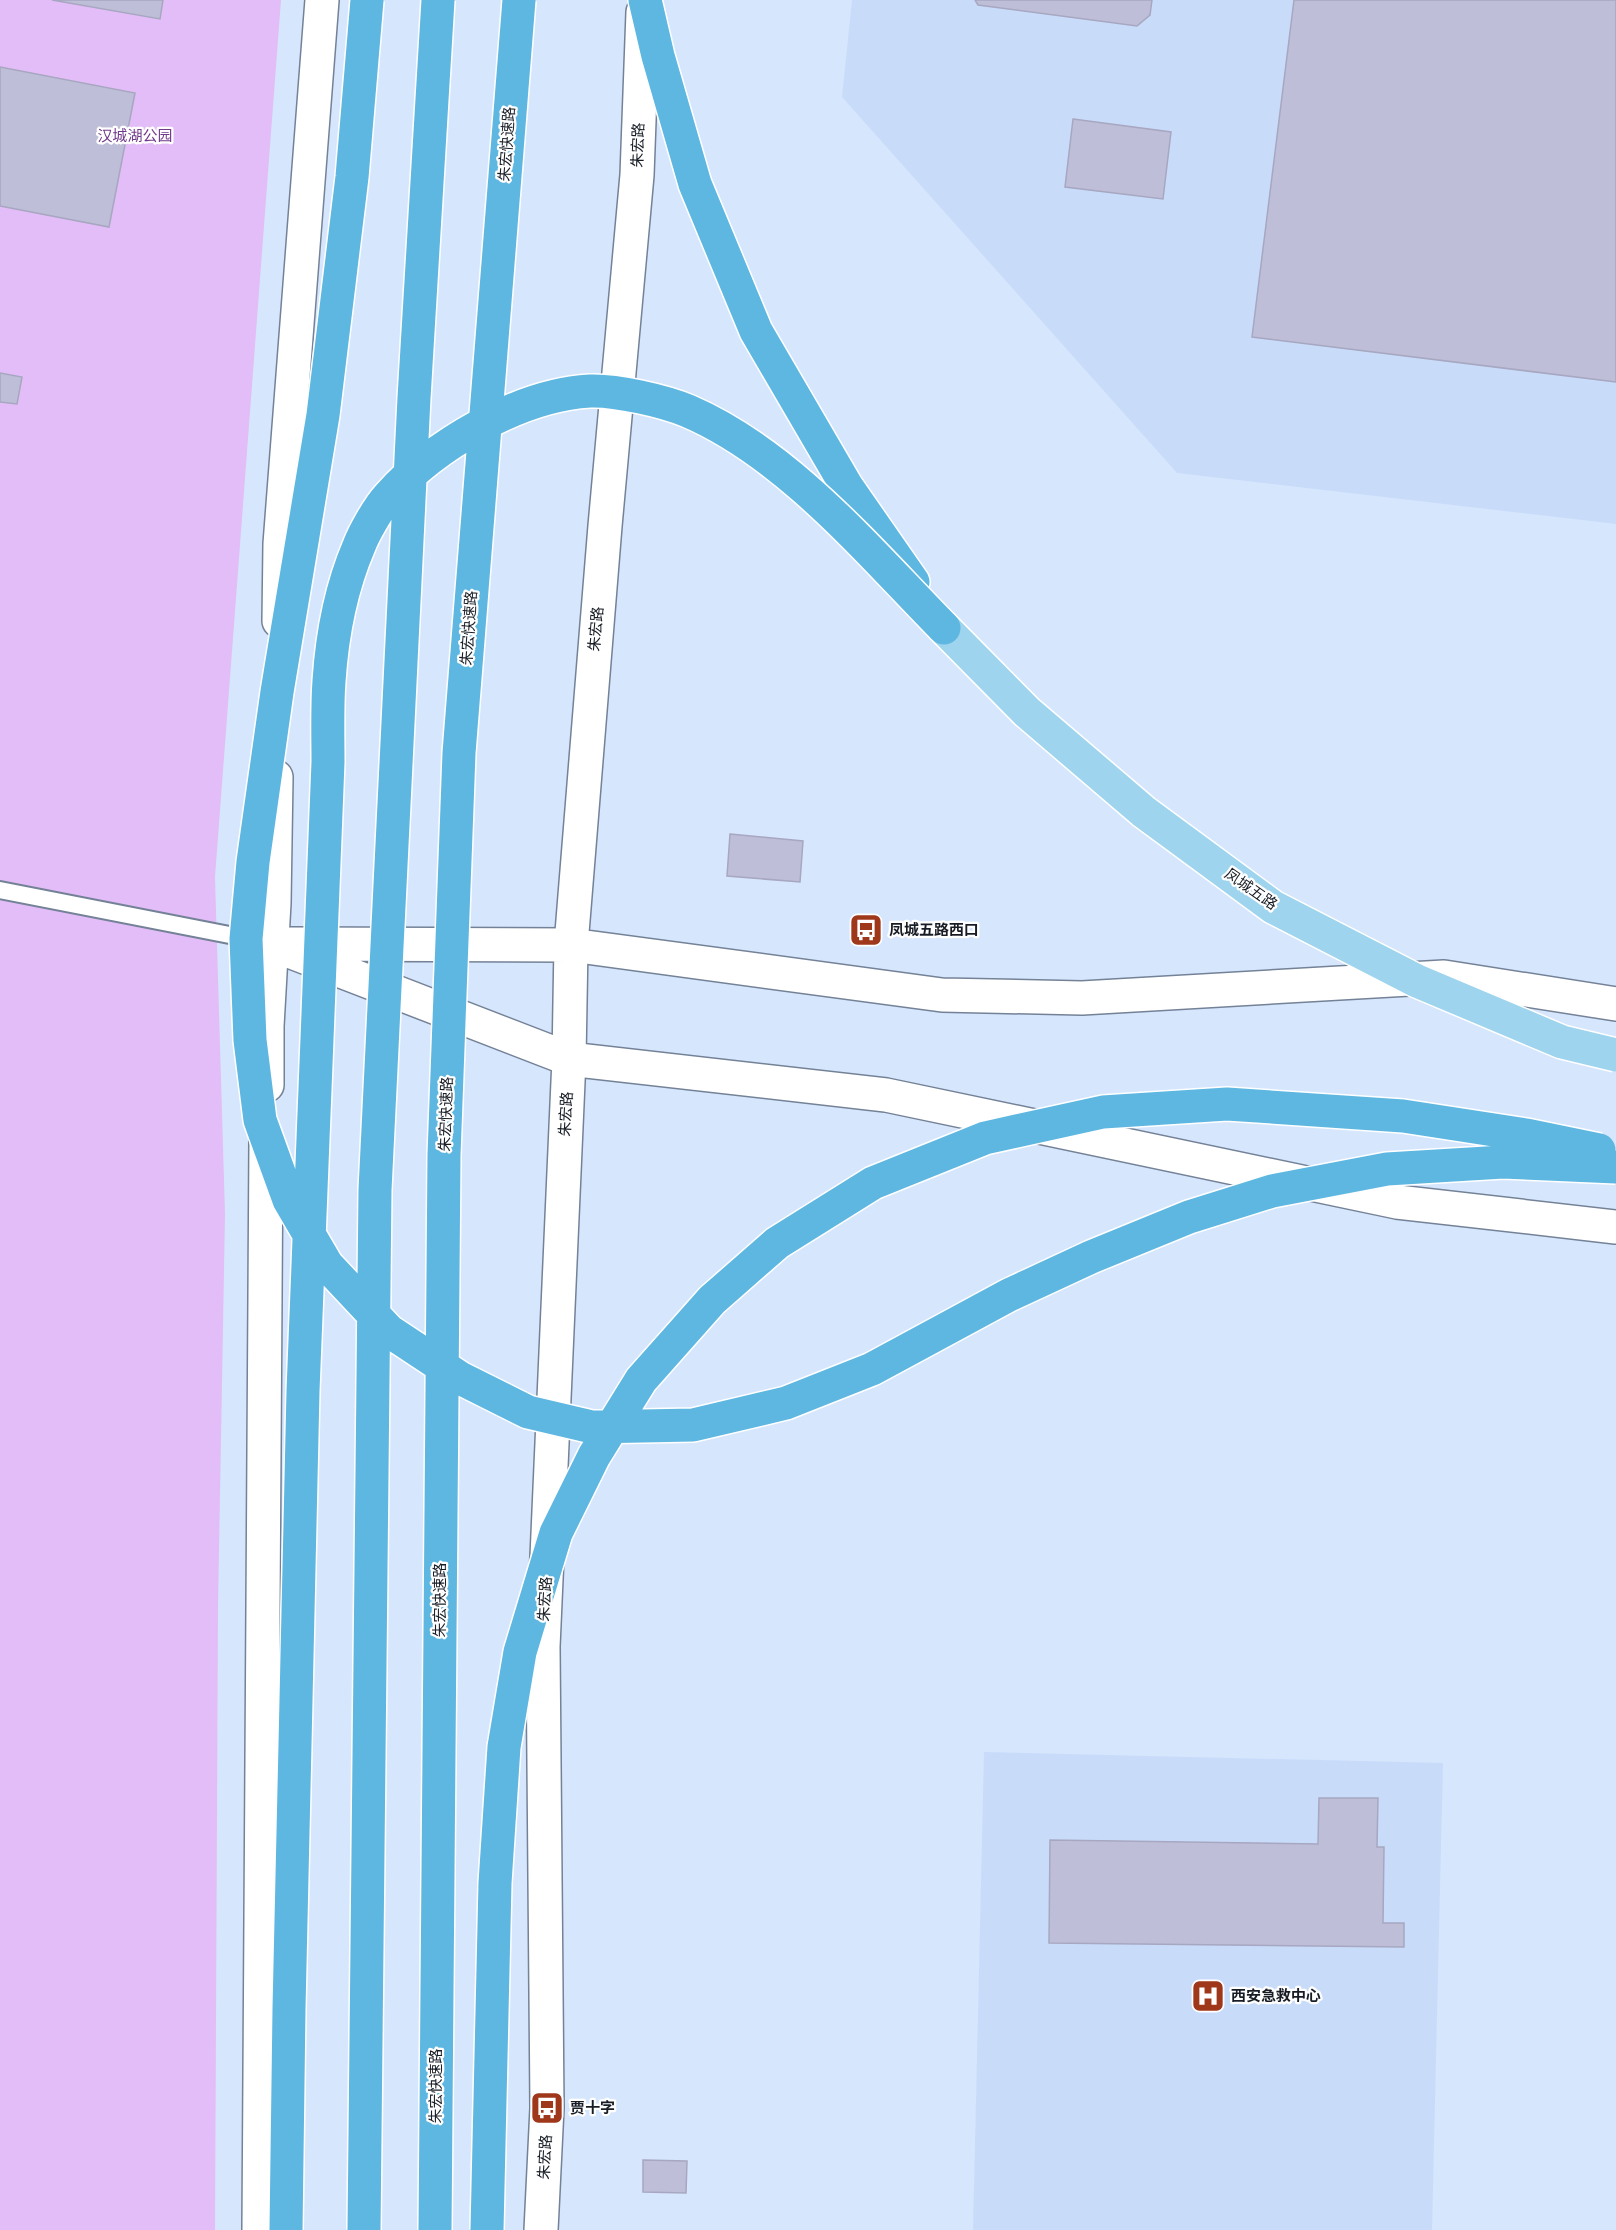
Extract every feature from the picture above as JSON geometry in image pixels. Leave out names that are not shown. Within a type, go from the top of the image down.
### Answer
[{"type":"highway","points":[[367,0],[352,177],[323,415],[277,692],[253,862],[246,939],[250,1040],[260,1120],[289,1200],[327,1265],[389,1331],[460,1378],[528,1413],[592,1427],[693,1425],[786,1403],[872,1369],[1009,1295],[1091,1257],[1189,1217],[1272,1191],[1387,1169],[1503,1162],[1616,1167]]},
{"type":"highway","points":[[364,2230],[375,1190],[414,398],[438,0]]},
{"type":"highway","name":"朱宏快速路","points":[[435,2230],[444,1155],[459,753],[519,0]]},
{"type":"highway","points":[[644,0],[694,184],[756,331],[847,487],[944,628]]},
{"type":"highway","points":[[286,2230],[303,1390],[328,762],[329,681],[339,609],[359,546],[387,498],[438,451],[494,420],[542,399],[591,391],[634,396],[686,411],[742,439],[820,502],[944,628]]},
{"type":"highway","points":[[487,2230],[495,1883],[504,1747],[520,1652],[556,1533],[594,1456],[641,1380],[712,1300],[777,1243],[873,1183],[985,1138],[1103,1112],[1227,1104],[1403,1116],[1616,1153]]},
{"type":"main road","points":[[259,2230],[267,1050],[280,544],[322,0]]},
{"type":"main road","name":"朱宏路","points":[[541,2230],[547,2108],[543,1647],[569,1059],[571,945],[604,526],[637,175],[644,0]]},
{"type":"main road","name":"凤城五路","points":[[944,628],[1027,712],[1144,812],[1273,907],[1417,981],[1562,1042],[1616,1055]]},
{"type":"main road","points":[[271,944],[571,945],[942,995],[1082,998],[1444,977],[1616,1004]]},
{"type":"main road","points":[[271,944],[569,1059],[886,1095],[1397,1202],[1616,1227]]},
{"type":"lane","points":[[0,890],[271,944]]},
{"type":"shaded area","points":[[852,0],[1616,0],[1616,524],[1177,473],[842,97]]},
{"type":"shaded area","name":"西安急救中心","points":[[984,1752],[1443,1763],[1432,2230],[973,2230]]},
{"type":"green space","name":"汉城湖公园","points":[[0,0],[281,0],[215,877],[225,1214],[218,1607],[215,2230],[0,2230]]},
{"type":"building","points":[[52,0],[163,0],[160,19]]},
{"type":"building","points":[[975,0],[1152,0],[1150,15],[1137,26],[978,5]]},
{"type":"building","points":[[1294,0],[1616,0],[1616,382],[1252,337]]},
{"type":"building","points":[[0,67],[135,93],[109,227],[0,206]]},
{"type":"building","points":[[1073,119],[1171,132],[1163,199],[1065,187]]},
{"type":"building","points":[[0,373],[22,377],[17,404],[0,402]]},
{"type":"building","points":[[730,834],[803,841],[800,882],[727,876]]},
{"type":"building","points":[[1319,1798],[1378,1798],[1377,1847],[1384,1847],[1383,1923],[1404,1923],[1404,1947],[1049,1943],[1050,1840],[1318,1844]]},
{"type":"building","points":[[643,2160],[687,2161],[686,2193],[643,2192]]},
{"type":"place","name":"凤城五路西口","points":[[866,930]]},
{"type":"place","name":"西安急救中心","points":[[1208,1996]]},
{"type":"place","name":"贾十字","points":[[547,2108]]}]
